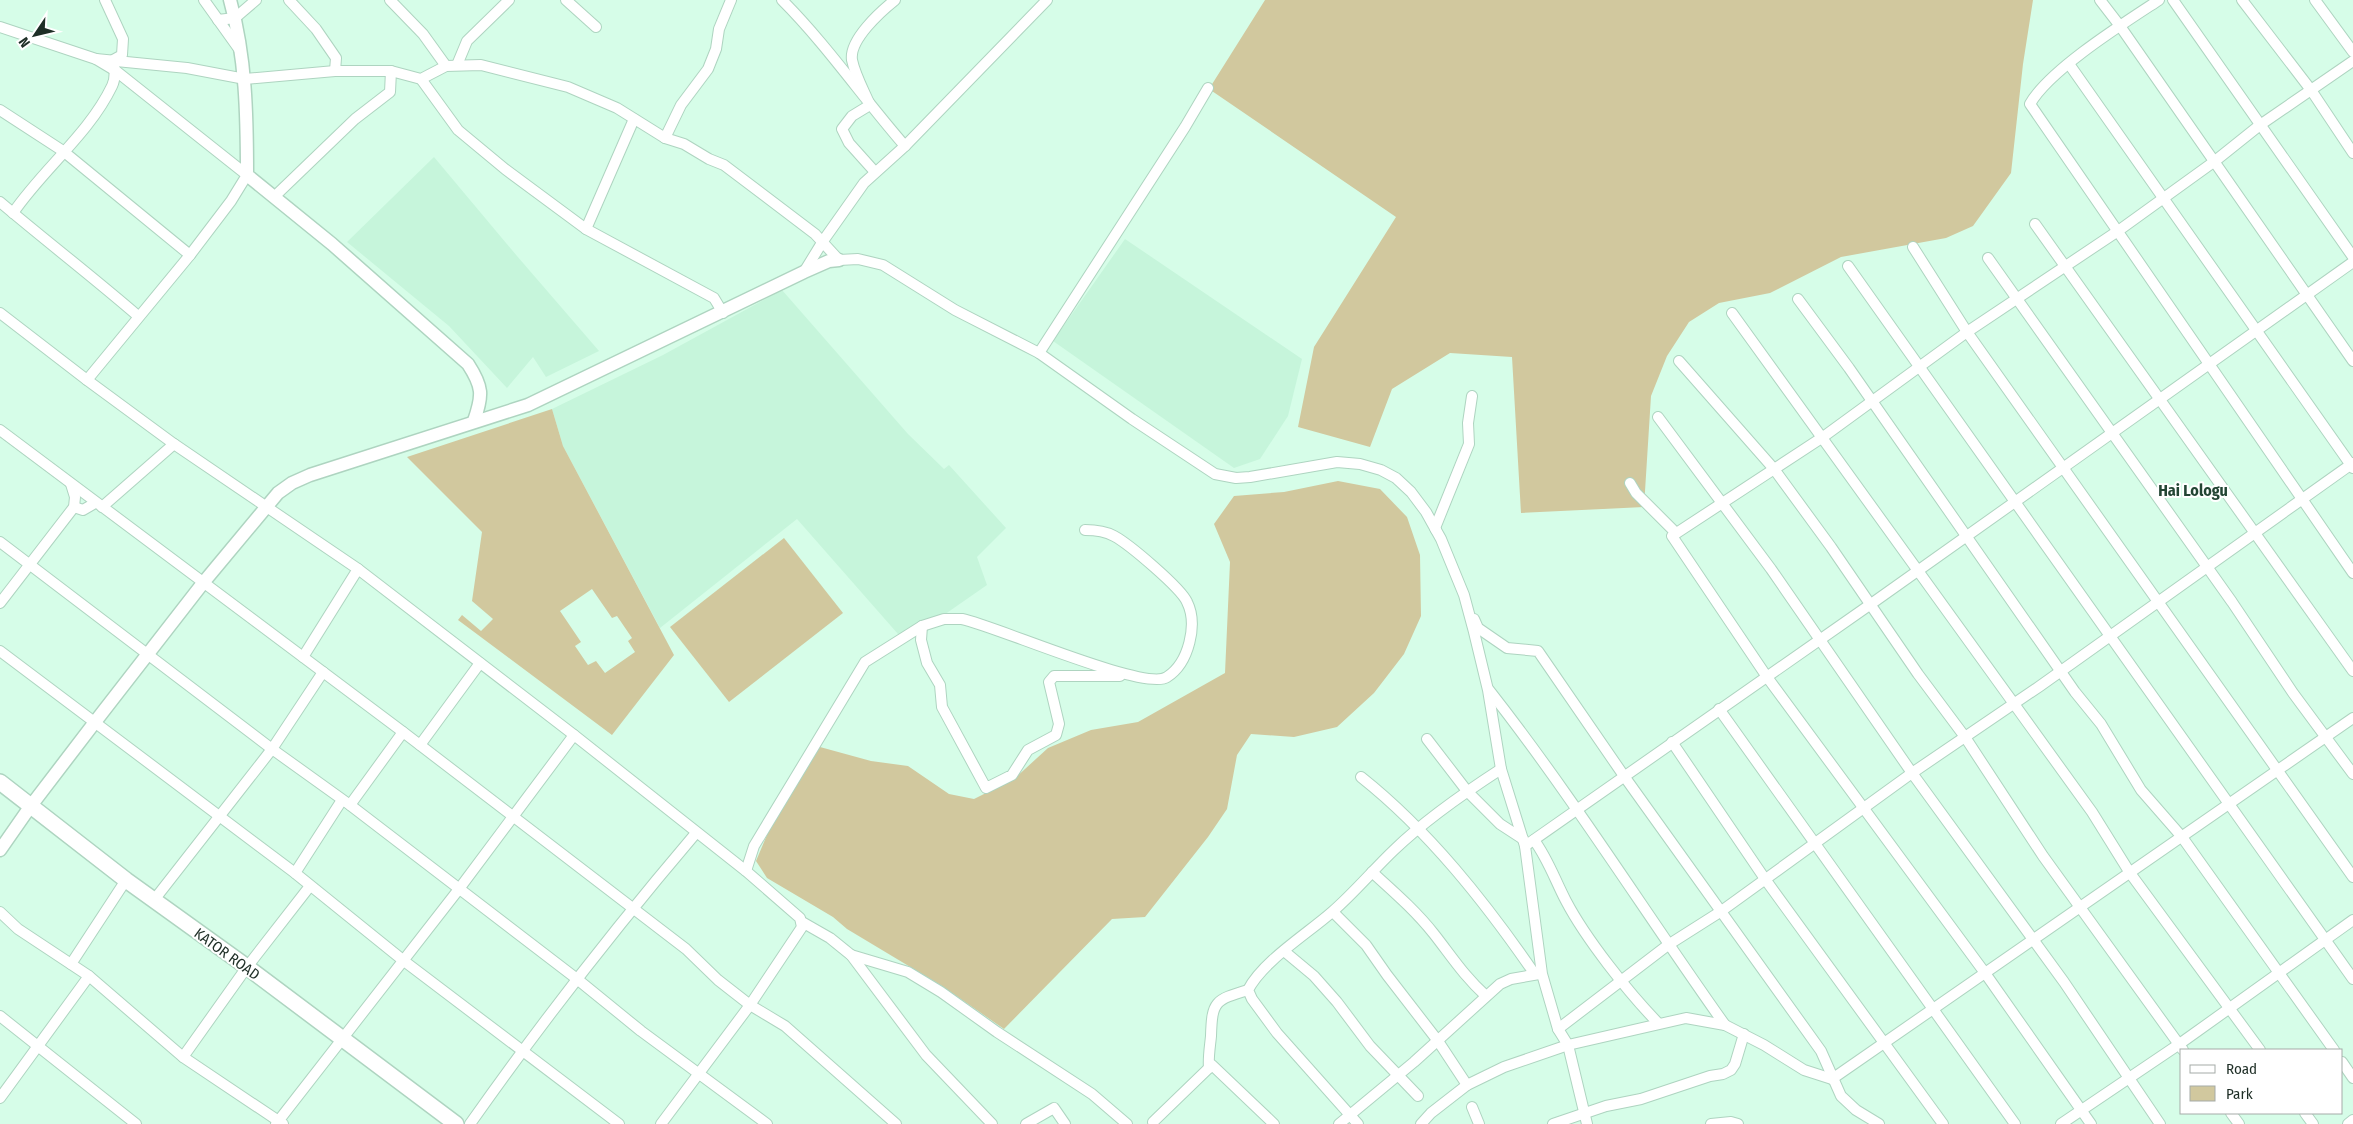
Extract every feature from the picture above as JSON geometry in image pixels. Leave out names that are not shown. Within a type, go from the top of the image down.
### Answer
[{"type":"main road","name":"KATOR ROAD","points":[[0,782],[126,880],[247,967],[456,1124]]},
{"type":"street","points":[[13,213],[30,189],[89,122],[113,85],[114,66],[122,55],[123,39],[105,0]]},
{"type":"street","points":[[204,0],[239,48]]},
{"type":"street","points":[[86,380],[190,255],[231,202],[247,175],[245,79],[235,18],[230,0]]},
{"type":"street","points":[[218,20],[235,18],[256,0]]},
{"type":"street","points":[[290,0],[316,29],[336,58],[335,71]]},
{"type":"street","points":[[390,0],[423,34],[446,66]]},
{"type":"street","points":[[566,0],[596,27]]},
{"type":"street","points":[[665,138],[681,105],[708,69],[716,49],[719,29],[731,0]]},
{"type":"street","points":[[782,0],[813,31],[870,105],[905,146]]},
{"type":"street","points":[[870,105],[852,59],[868,25],[895,0]]},
{"type":"street","points":[[804,272],[823,241],[864,183],[905,146],[1047,0]]},
{"type":"street","points":[[2100,0],[2353,361]]},
{"type":"street","points":[[2159,0],[2069,64],[2035,95],[2030,104],[2353,572]]},
{"type":"street","points":[[2173,0],[2353,256]]},
{"type":"street","points":[[2242,0],[2311,90],[2353,153]]},
{"type":"street","points":[[2315,0],[2353,52]]},
{"type":"street","points":[[457,65],[467,41],[502,2]]},
{"type":"street","points":[[0,27],[114,66],[275,196],[468,364],[479,380],[482,399],[474,421]]},
{"type":"street","points":[[2091,1124],[1985,973],[1863,809],[1843,777],[1767,677],[1672,536],[1823,437],[1920,368],[1966,332],[2018,300],[2118,231],[2215,162],[2260,125],[2353,61]]},
{"type":"street","points":[[1558,1029],[1668,945],[1720,912],[1912,773],[2352,465],[2069,64]]},
{"type":"street","points":[[421,79],[446,66],[481,65],[568,88],[617,108],[665,138],[684,144],[709,159],[724,165],[823,241],[839,260]]},
{"type":"street","points":[[114,66],[187,68],[245,79],[335,71],[391,71],[421,79],[458,130],[505,170],[586,229],[714,298],[722,313]]},
{"type":"street","points":[[275,196],[354,119],[390,92],[391,71]]},
{"type":"street","points":[[1038,353],[1185,127],[1208,88]]},
{"type":"street","points":[[870,105],[852,116],[842,129],[849,143],[875,172]]},
{"type":"street","points":[[0,110],[63,152],[190,255]]},
{"type":"street","points":[[586,229],[634,119]]},
{"type":"street","points":[[0,202],[55,249],[83,267],[138,316]]},
{"type":"street","points":[[2035,224],[2353,671]]},
{"type":"street","points":[[1913,247],[1966,332],[2353,877]]},
{"type":"street","points":[[1988,258],[2206,568],[2232,602],[2293,693],[2353,774]]},
{"type":"street","points":[[0,850],[30,807],[203,583],[278,493],[292,483],[310,475],[528,405],[804,272],[829,261],[858,259],[883,265],[955,310],[1038,353],[1215,474],[1236,478],[1337,462],[1360,464],[1381,470],[1396,478],[1411,492],[1435,528],[1455,570],[1464,595],[1488,690],[1501,769],[1524,842],[1538,974],[1558,1029],[1568,1045],[1587,1124]]},
{"type":"street","points":[[1427,739],[1467,791],[1500,824],[1524,842],[1534,840],[2353,262]]},
{"type":"street","points":[[1848,266],[2353,979]]},
{"type":"street","points":[[1798,299],[1873,402],[1965,536],[2101,724],[2141,790],[2182,837],[2333,1049]]},
{"type":"street","points":[[0,313],[86,380],[174,444],[358,569],[574,735],[746,872],[802,922],[830,938],[852,955],[926,1055],[992,1124]]},
{"type":"street","points":[[1732,313],[2092,812],[2130,873],[2259,1049]]},
{"type":"street","points":[[1679,361],[1774,469],[1871,604],[1918,674],[1965,737],[2043,856],[2180,1048]]},
{"type":"street","points":[[1472,396],[1468,422],[1469,444],[1435,528],[1478,628],[1507,648],[1538,651],[1624,776],[1821,1052],[1841,1096],[1856,1110],[1878,1124]]},
{"type":"street","points":[[1658,417],[1772,570],[1912,773],[2033,940],[2160,1124]]},
{"type":"street","points":[[0,430],[403,732],[686,949],[718,980],[750,1005],[785,1026],[896,1124]]},
{"type":"street","points":[[74,507],[83,510],[99,505],[174,444]]},
{"type":"street","points":[[1630,483],[1636,493],[1676,533]]},
{"type":"street","points":[[0,603],[74,507],[75,497],[71,484]]},
{"type":"street","points":[[746,872],[754,846],[865,662],[922,626],[944,619],[962,618],[1104,668],[1138,677],[1160,680],[1168,676],[1178,666],[1187,648],[1193,626],[1188,602],[1177,587],[1114,536],[1098,530],[1085,530]]},
{"type":"street","points":[[0,542],[459,889],[698,1074],[767,1124]]},
{"type":"street","points":[[303,657],[358,569]]},
{"type":"street","points":[[922,626],[920,640],[928,663],[940,685],[942,707],[986,788],[1012,775],[1028,750],[1056,735],[1059,724],[1049,682],[1054,676],[1138,677]]},
{"type":"street","points":[[0,651],[295,873],[404,961],[618,1124]]},
{"type":"street","points":[[420,745],[480,663]]},
{"type":"street","points":[[154,900],[272,749],[323,672]]},
{"type":"street","points":[[1488,690],[1536,750],[1668,945],[1725,1025]]},
{"type":"street","points":[[1719,709],[2015,1124]]},
{"type":"street","points":[[1832,1079],[2353,718]]},
{"type":"street","points":[[295,873],[346,803],[403,732]]},
{"type":"street","points":[[0,912],[18,929],[89,976],[183,1057],[279,1123],[459,889],[511,816],[574,735]]},
{"type":"street","points":[[1672,742],[1765,880],[1943,1124]]},
{"type":"street","points":[[1209,1068],[1212,1013],[1216,1004],[1224,997],[1248,990],[1253,981],[1284,951],[1332,912],[1417,829],[1467,791],[1501,769]]},
{"type":"street","points":[[1361,777],[1391,800],[1485,907],[1538,974]]},
{"type":"street","points":[[470,1124],[522,1050],[632,908],[696,833]]},
{"type":"street","points":[[1534,840],[1547,857],[1566,901],[1577,919],[1622,980],[1658,1023]]},
{"type":"street","points":[[1372,872],[1406,902],[1434,934],[1465,977],[1486,996]]},
{"type":"street","points":[[71,964],[126,880]]},
{"type":"street","points":[[183,1057],[247,967],[310,886]]},
{"type":"street","points":[[1332,912],[1366,945],[1438,1041],[1467,1084]]},
{"type":"street","points":[[2061,1124],[2128,1078],[2180,1048],[2278,972],[2353,920]]},
{"type":"street","points":[[661,1124],[750,1005],[802,927],[802,922]]},
{"type":"street","points":[[1284,951],[1314,976],[1370,1046],[1418,1096]]},
{"type":"street","points":[[852,955],[908,972],[941,992],[997,1032],[1092,1094],[1127,1124]]},
{"type":"street","points":[[1339,1124],[1399,1075],[1500,984],[1538,974]]},
{"type":"street","points":[[0,1098],[89,976]]},
{"type":"street","points":[[1248,990],[1252,999],[1278,1033],[1358,1124]]},
{"type":"street","points":[[0,1016],[136,1124]]},
{"type":"street","points":[[1421,1124],[1431,1113],[1467,1084],[1504,1066],[1568,1045],[1686,1018],[1725,1025],[1744,1034],[1804,1070],[1832,1079]]},
{"type":"street","points":[[1553,1124],[1584,1112],[1641,1099],[1732,1070],[1744,1034]]},
{"type":"street","points":[[2343,1063],[2353,1078]]},
{"type":"street","points":[[1154,1123],[1212,1065],[1274,1124]]},
{"type":"street","points":[[1472,1107],[1479,1124]]},
{"type":"street","points":[[1026,1124],[1054,1108],[1065,1124]]},
{"type":"street","points":[[2306,1114],[2314,1124]]},
{"type":"street","points":[[2348,1124],[2353,1120]]},
{"type":"street","points":[[1711,1124],[1731,1122],[1738,1124]]},
{"type":"shaded area","points":[[434,157],[599,351],[546,377],[533,357],[507,388],[449,326],[347,242]]},
{"type":"shaded area","points":[[1125,239],[1302,359],[1288,416],[1260,459],[1234,468],[1053,341]]},
{"type":"shaded area","points":[[782,290],[908,434],[944,469],[949,465],[1006,528],[977,557],[987,585],[905,642],[797,519],[660,628],[563,446],[552,409],[663,355]]},
{"type":"green space","points":[[1265,0],[2033,0],[2023,64],[2011,173],[1973,226],[1946,238],[1841,257],[1770,293],[1719,303],[1689,322],[1667,356],[1651,396],[1644,507],[1521,513],[1512,357],[1450,353],[1392,389],[1370,447],[1298,427],[1314,347],[1396,217],[1209,89]]},
{"type":"green space","points":[[552,409],[563,446],[674,655],[612,735],[458,620],[462,615],[481,631],[493,619],[472,601],[482,532],[407,457]],"holes":[[[592,589],[612,618],[617,616],[632,638],[628,641],[635,652],[605,673],[596,661],[588,665],[575,646],[581,642],[560,611]]]},
{"type":"green space","points":[[1338,481],[1380,489],[1407,517],[1420,555],[1421,616],[1404,654],[1374,693],[1337,727],[1294,737],[1251,734],[1237,755],[1227,809],[1208,837],[1145,917],[1112,919],[1004,1029],[942,986],[767,878],[756,861],[772,823],[820,747],[871,761],[908,766],[949,794],[974,799],[1014,779],[1048,748],[1091,730],[1138,722],[1225,673],[1230,562],[1214,524],[1234,496],[1284,492]]},
{"type":"green space","points":[[784,538],[843,613],[729,702],[670,627]]},
{"type":"district","name":"Hai Lologu","points":[[2193,490]]}]
